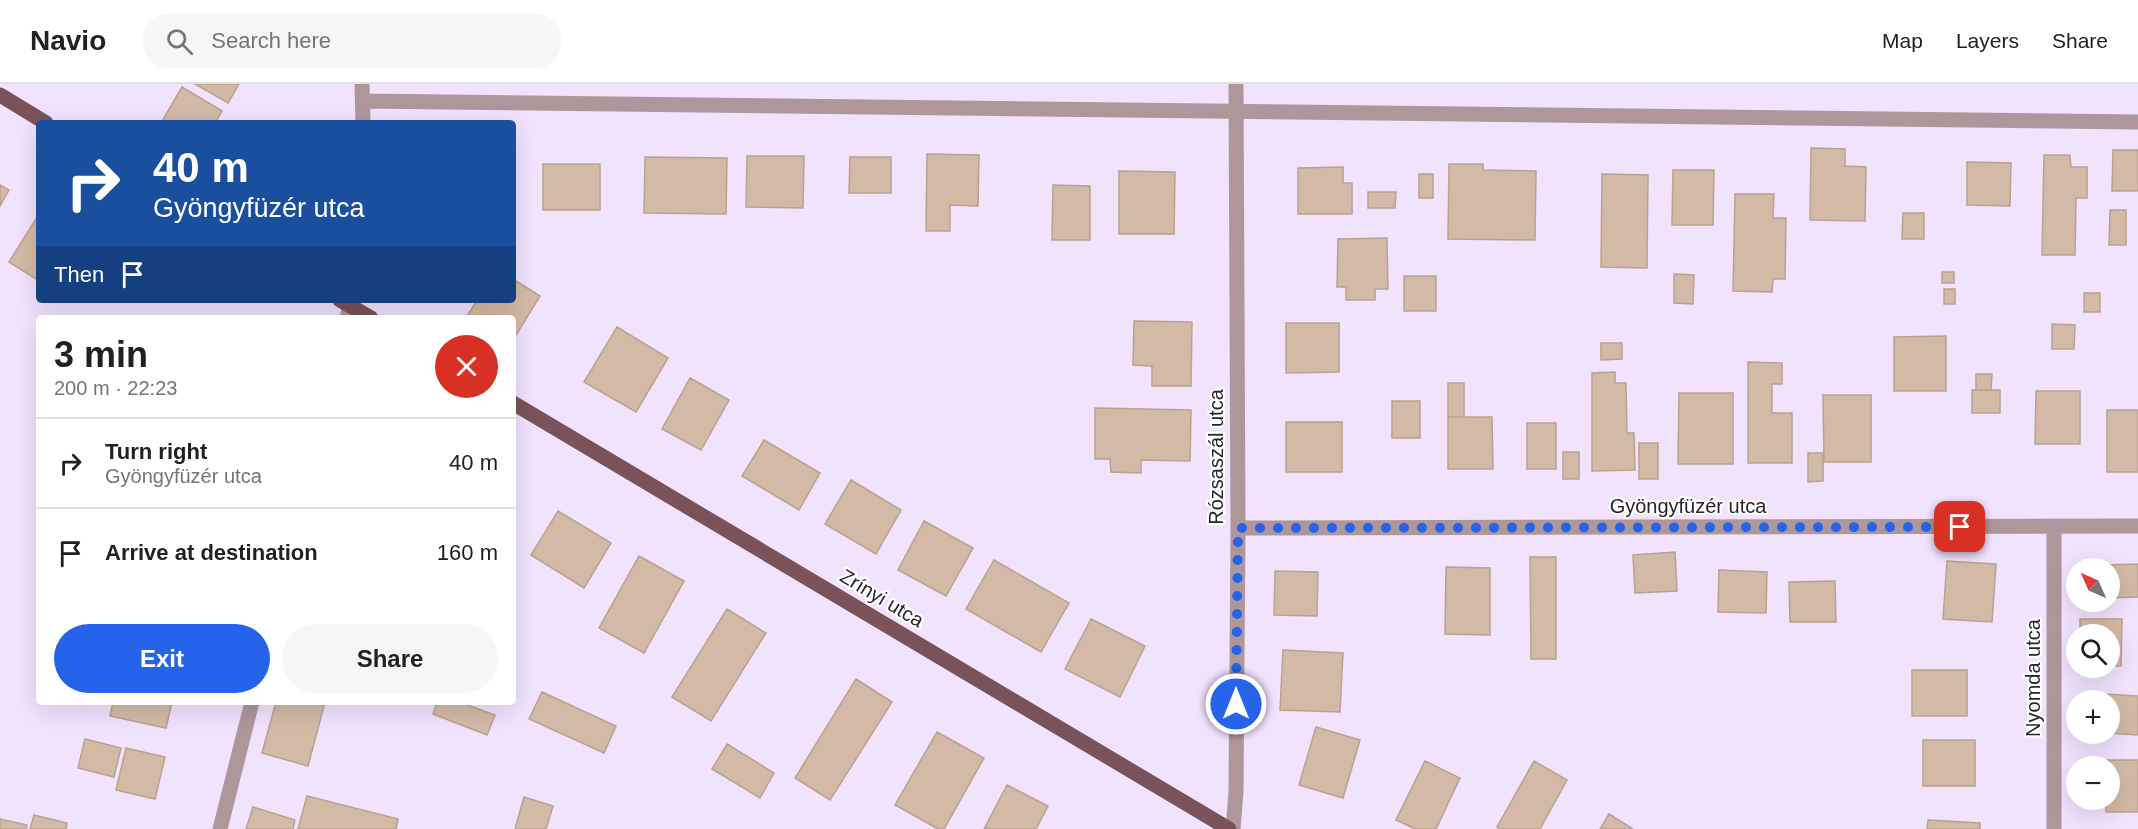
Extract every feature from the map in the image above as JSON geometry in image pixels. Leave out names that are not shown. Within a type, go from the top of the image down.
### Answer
[{"type":"main road","points":[[0,95],[41,120]]},
{"type":"main road","points":[[347,306],[365,315]]},
{"type":"main road","name":"Zrínyi utca","points":[[516,405],[1231,829]]},
{"type":"street","points":[[362,84],[363,120]]},
{"type":"street","name":"Rózsaszál utca","points":[[1231,829],[1236,792],[1238,528],[1236,84]]},
{"type":"street","points":[[363,101],[2138,122]]},
{"type":"street","name":"Nyomda utca","points":[[2054,526],[2054,829]]},
{"type":"street","name":"Gyöngyfüzér utca","points":[[1238,528],[2138,526]]},
{"type":"street","points":[[220,829],[251,705]]},
{"type":"building","points":[[195,84],[239,84],[228,103]]},
{"type":"building","points":[[182,87],[222,111],[217,120],[163,120]]},
{"type":"building","points":[[1811,148],[1845,149],[1845,166],[1866,167],[1865,221],[1810,220]]},
{"type":"building","points":[[2113,150],[2138,150],[2138,191],[2112,191]]},
{"type":"building","points":[[927,154],[979,155],[978,206],[950,205],[950,231],[926,231]]},
{"type":"building","points":[[2044,155],[2070,155],[2071,167],[2087,167],[2087,198],[2076,198],[2075,255],[2042,255]]},
{"type":"building","points":[[747,156],[804,156],[803,208],[746,207]]},
{"type":"building","points":[[645,157],[727,158],[726,214],[644,213]]},
{"type":"building","points":[[850,157],[891,157],[891,193],[849,193]]},
{"type":"building","points":[[1967,162],[2011,163],[2010,206],[1967,205]]},
{"type":"building","points":[[543,164],[600,164],[600,210],[543,210]]},
{"type":"building","points":[[1449,164],[1483,164],[1483,170],[1536,171],[1535,240],[1448,239]]},
{"type":"building","points":[[1343,167],[1343,183],[1352,183],[1352,214],[1298,214],[1298,168]]},
{"type":"building","points":[[1673,170],[1714,170],[1713,225],[1672,225]]},
{"type":"building","points":[[1119,171],[1175,172],[1174,234],[1119,234]]},
{"type":"building","points":[[1419,174],[1433,174],[1433,198],[1419,198]]},
{"type":"building","points":[[1602,174],[1648,175],[1647,268],[1601,267]]},
{"type":"building","points":[[0,185],[9,190],[0,206]]},
{"type":"building","points":[[1053,185],[1090,186],[1090,240],[1052,240]]},
{"type":"building","points":[[1368,192],[1396,192],[1395,208],[1368,208]]},
{"type":"building","points":[[1735,194],[1774,194],[1773,218],[1786,218],[1785,279],[1773,279],[1772,292],[1733,291]]},
{"type":"building","points":[[2110,210],[2126,210],[2126,245],[2109,245]]},
{"type":"building","points":[[1903,213],[1924,213],[1924,239],[1902,239]]},
{"type":"building","points":[[36,219],[36,279],[9,262]]},
{"type":"building","points":[[1387,238],[1388,289],[1375,289],[1375,300],[1346,300],[1346,287],[1337,287],[1338,239]]},
{"type":"building","points":[[1942,272],[1954,272],[1954,283],[1942,283]]},
{"type":"building","points":[[1674,274],[1694,275],[1693,304],[1674,303]]},
{"type":"building","points":[[1404,276],[1436,276],[1436,311],[1404,311]]},
{"type":"building","points":[[516,281],[540,296],[516,335],[516,315],[468,315],[475,303],[516,303]]},
{"type":"building","points":[[1944,289],[1955,289],[1955,304],[1944,304]]},
{"type":"building","points":[[2084,293],[2100,293],[2100,312],[2084,312]]},
{"type":"building","points":[[1134,321],[1192,322],[1191,386],[1152,386],[1152,366],[1133,365]]},
{"type":"building","points":[[1286,323],[1339,323],[1339,372],[1286,373]]},
{"type":"building","points":[[2052,324],[2075,325],[2074,349],[2052,349]]},
{"type":"building","points":[[617,327],[668,358],[636,412],[584,382]]},
{"type":"building","points":[[1946,336],[1946,391],[1894,391],[1894,337]]},
{"type":"building","points":[[1601,343],[1622,343],[1622,359],[1601,360]]},
{"type":"building","points":[[1748,362],[1782,363],[1782,384],[1772,384],[1772,413],[1792,413],[1792,463],[1748,463]]},
{"type":"building","points":[[1615,372],[1615,383],[1626,383],[1627,433],[1634,433],[1635,470],[1592,471],[1592,373]]},
{"type":"building","points":[[1976,374],[1992,374],[1991,390],[1976,390]]},
{"type":"building","points":[[690,378],[729,400],[701,450],[662,429]]},
{"type":"building","points":[[1448,383],[1464,383],[1464,417],[1448,417]]},
{"type":"building","points":[[1972,390],[2000,390],[2000,413],[1972,413]]},
{"type":"building","points":[[2036,391],[2080,391],[2080,444],[2035,444]]},
{"type":"building","points":[[1679,393],[1733,393],[1733,464],[1678,464]]},
{"type":"building","points":[[1823,395],[1871,395],[1871,462],[1824,462]]},
{"type":"building","points":[[1392,401],[1420,401],[1420,438],[1392,438]]},
{"type":"building","points":[[1095,408],[1191,410],[1190,461],[1141,460],[1141,473],[1111,472],[1110,459],[1095,459]]},
{"type":"building","points":[[2107,410],[2138,410],[2138,472],[2107,472]]},
{"type":"building","points":[[1448,417],[1492,417],[1493,469],[1448,469]]},
{"type":"building","points":[[1286,422],[1342,422],[1342,472],[1286,472]]},
{"type":"building","points":[[1527,423],[1556,423],[1556,469],[1527,469]]},
{"type":"building","points":[[764,440],[820,473],[799,510],[742,476]]},
{"type":"building","points":[[1639,443],[1658,443],[1658,479],[1639,479]]},
{"type":"building","points":[[1563,452],[1579,452],[1579,479],[1563,479]]},
{"type":"building","points":[[1808,453],[1823,453],[1823,481],[1808,482]]},
{"type":"building","points":[[851,480],[901,510],[876,554],[825,524]]},
{"type":"building","points":[[558,511],[611,543],[584,588],[531,555]]},
{"type":"building","points":[[924,521],[973,548],[946,596],[898,570]]},
{"type":"building","points":[[1675,552],[1677,591],[1635,593],[1633,555]]},
{"type":"building","points":[[639,556],[684,581],[644,653],[599,628]]},
{"type":"building","points":[[1530,557],[1556,557],[1556,659],[1531,659]]},
{"type":"building","points":[[994,560],[1069,603],[1041,652],[966,609]]},
{"type":"building","points":[[1947,561],[1996,564],[1992,622],[1943,619]]},
{"type":"building","points":[[2138,564],[2138,597],[2120,598],[2120,565]]},
{"type":"building","points":[[1446,567],[1490,568],[1490,635],[1445,634]]},
{"type":"building","points":[[1719,570],[1767,572],[1766,613],[1718,612]]},
{"type":"building","points":[[1275,571],[1318,572],[1317,616],[1274,615]]},
{"type":"building","points":[[1835,581],[1836,622],[1790,622],[1789,582]]},
{"type":"building","points":[[727,609],[766,633],[711,721],[672,697]]},
{"type":"building","points":[[1091,619],[1145,646],[1120,697],[1065,669]]},
{"type":"building","points":[[2080,619],[2122,619],[2121,666],[2120,624],[2080,624]]},
{"type":"building","points":[[1283,650],[1343,653],[1340,712],[1280,710]]},
{"type":"building","points":[[1912,670],[1967,670],[1967,716],[1912,716]]},
{"type":"building","points":[[856,679],[892,702],[830,800],[795,778]]},
{"type":"building","points":[[542,692],[616,726],[604,753],[529,719]]},
{"type":"building","points":[[2120,695],[2138,696],[2138,735],[2120,734]]},
{"type":"building","points":[[112,705],[171,705],[166,728],[110,716]]},
{"type":"building","points":[[275,705],[324,705],[308,766],[262,753]]},
{"type":"building","points":[[436,705],[467,705],[495,715],[487,735],[433,714]]},
{"type":"building","points":[[1316,727],[1360,740],[1343,798],[1299,785]]},
{"type":"building","points":[[937,732],[984,758],[944,829],[938,829],[895,805]]},
{"type":"building","points":[[85,739],[121,748],[114,777],[78,768]]},
{"type":"building","points":[[1923,740],[1975,740],[1975,786],[1923,786]]},
{"type":"building","points":[[727,744],[774,773],[760,798],[712,769]]},
{"type":"building","points":[[126,748],[165,757],[155,799],[116,790]]},
{"type":"building","points":[[2120,760],[2138,760],[2138,812],[2106,812],[2106,810],[2120,810]]},
{"type":"building","points":[[1425,761],[1460,778],[1436,829],[1415,829],[1396,820]]},
{"type":"building","points":[[1534,761],[1567,780],[1540,829],[1500,829],[1497,827]]},
{"type":"building","points":[[1007,785],[1048,806],[1036,829],[984,829]]},
{"type":"building","points":[[307,796],[398,819],[396,829],[298,829]]},
{"type":"building","points":[[524,797],[553,806],[546,829],[515,829]]},
{"type":"building","points":[[253,807],[295,820],[293,829],[246,829]]},
{"type":"building","points":[[1609,814],[1633,829],[1600,829]]},
{"type":"building","points":[[34,815],[67,823],[66,829],[30,829]]},
{"type":"building","points":[[0,819],[27,825],[26,829],[0,829]]},
{"type":"building","points":[[1928,820],[1980,823],[1980,829],[1927,829]]},
{"type":"route","points":[[1236,704],[1238,528],[1960,527]]}]
